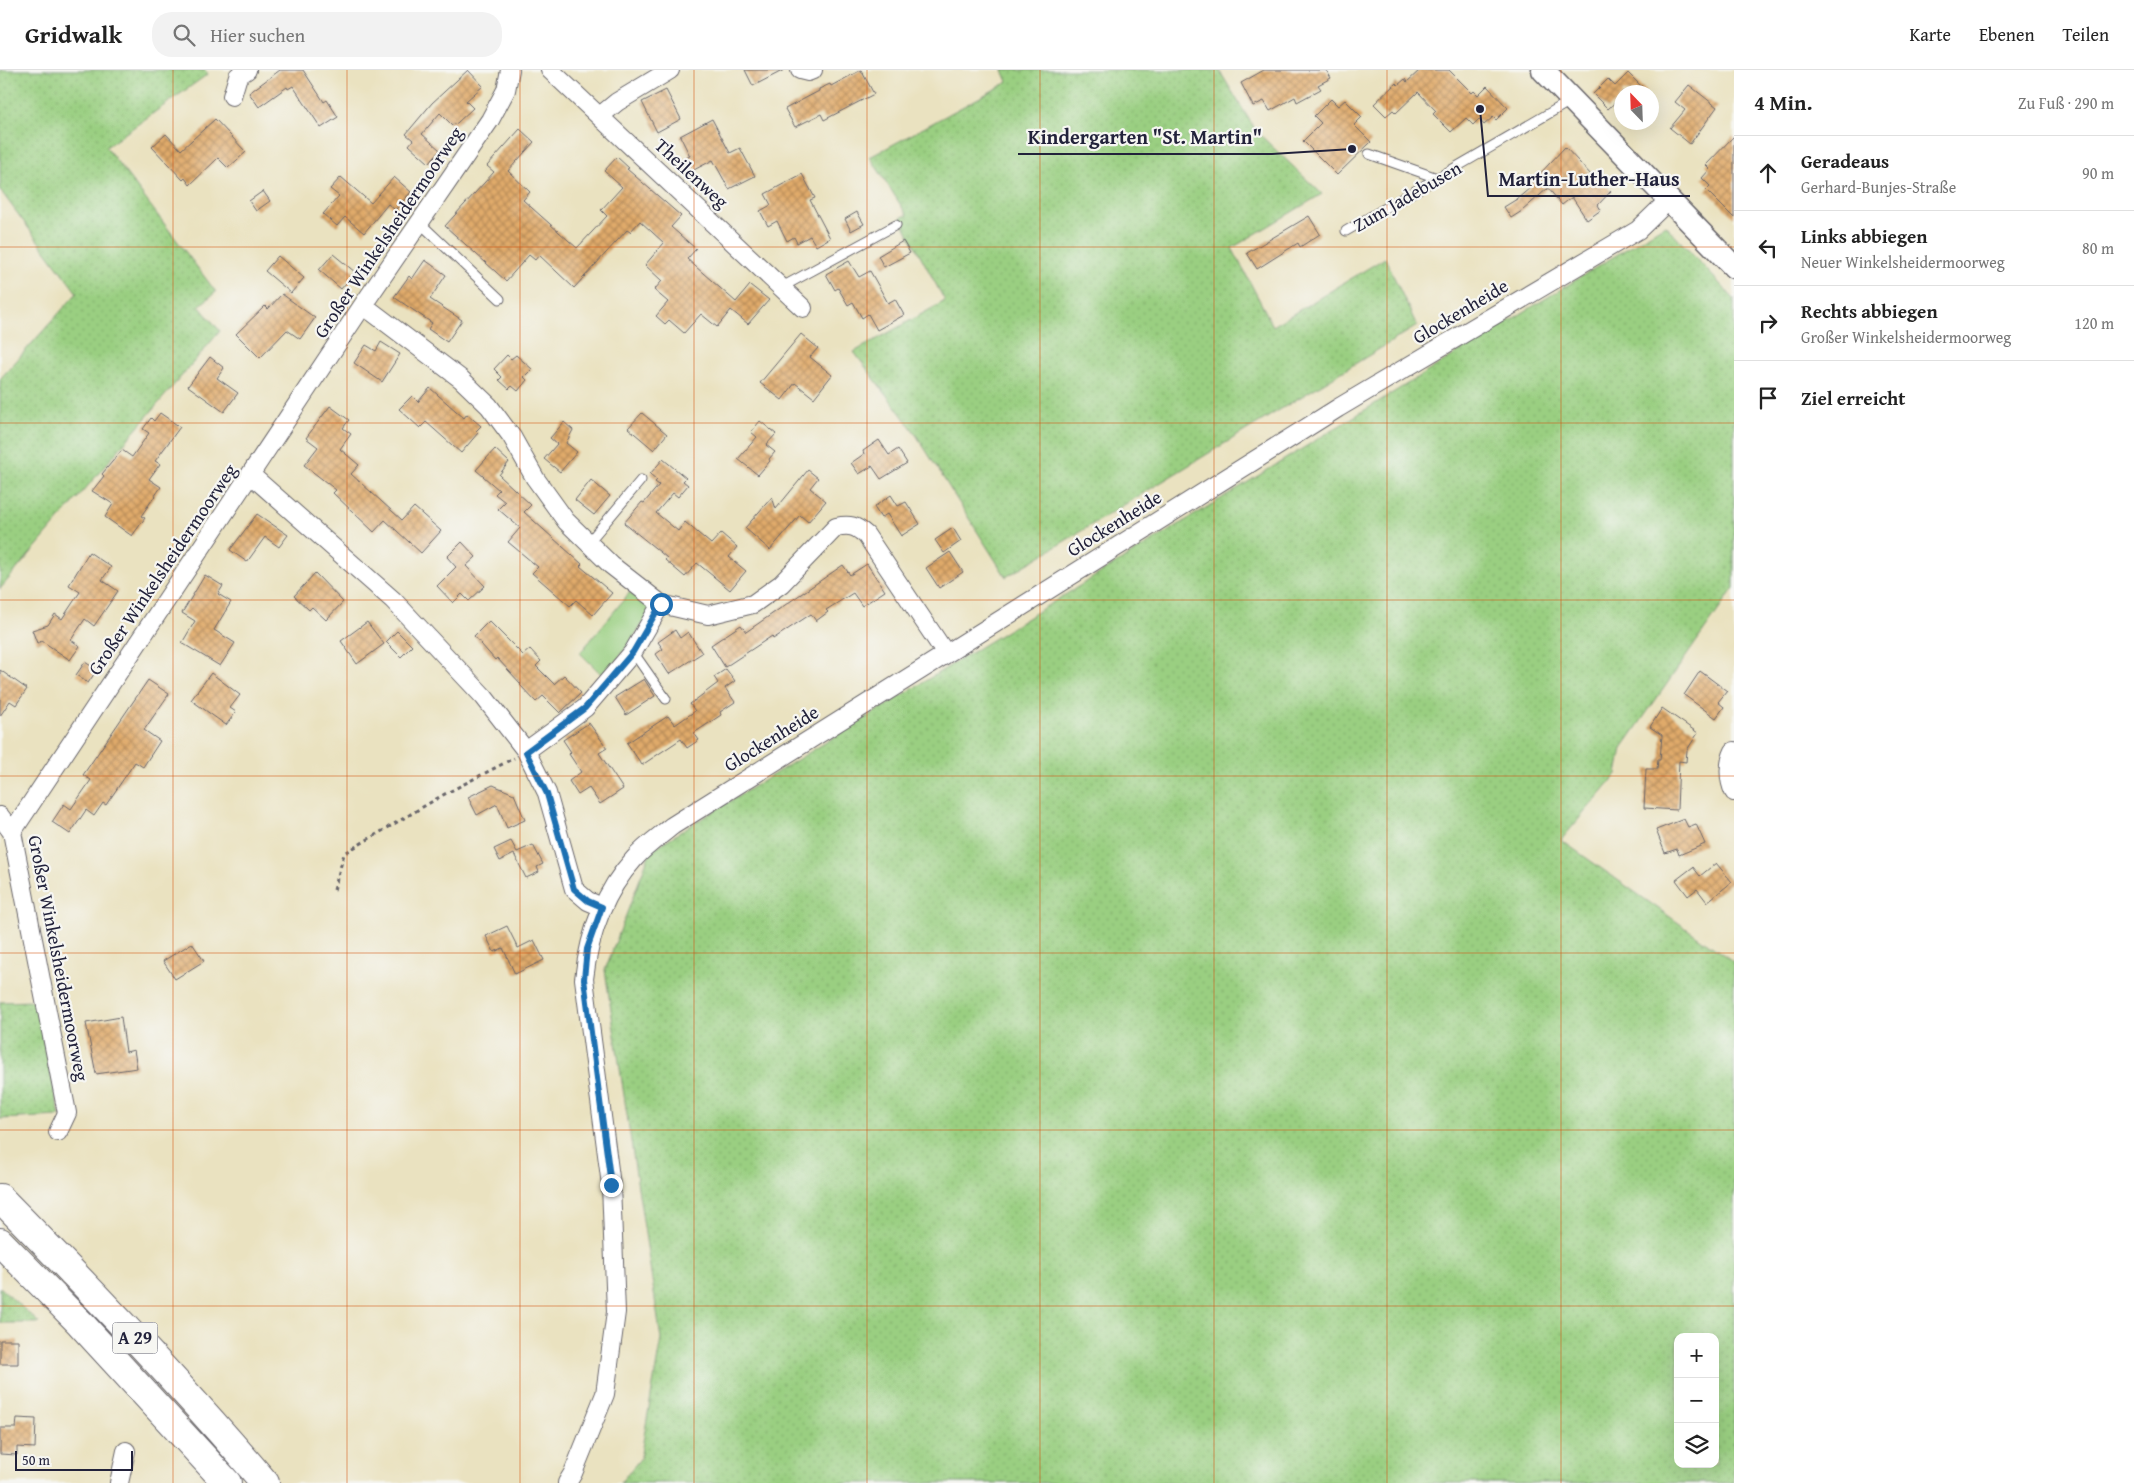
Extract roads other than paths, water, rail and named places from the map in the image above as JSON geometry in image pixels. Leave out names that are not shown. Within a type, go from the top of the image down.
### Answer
[{"type":"highway","name":"A 29","points":[[0,1198],[89,1288],[217,1427],[265,1483]]},
{"type":"highway","name":"A 29","points":[[0,1242],[80,1322],[227,1483]]},
{"type":"street","points":[[232,96],[238,76],[247,70]]},
{"type":"street","name":"Großer Winkelsheidermoorweg","points":[[58,1132],[67,1113],[12,832],[363,304],[490,120],[506,90],[510,70]]},
{"type":"street","name":"Theilenweg","points":[[550,70],[803,308]]},
{"type":"street","points":[[600,116],[617,102],[670,70]]},
{"type":"street","points":[[800,70],[808,72],[813,70]]},
{"type":"street","points":[[1543,70],[1734,267]]},
{"type":"street","name":"Glockenheide","points":[[602,907],[634,858],[672,826],[1338,408],[1638,230],[1670,199]]},
{"type":"street","points":[[363,304],[461,379],[489,406],[512,437],[536,478],[566,521],[611,566],[661,604],[708,615],[753,604],[782,584],[836,527],[848,525],[858,527],[866,536],[946,654]]},
{"type":"street","points":[[251,474],[393,600],[484,697],[526,752],[547,794],[574,889],[588,901],[602,907],[587,949],[584,979],[611,1185],[616,1312],[605,1394],[573,1473],[567,1483]]},
{"type":"street","points":[[526,752],[585,708],[633,652],[661,604]]},
{"type":"street","points":[[1734,751],[1729,760],[1731,785],[1734,792]]},
{"type":"street","points":[[0,816],[12,832]]},
{"type":"street","points":[[119,1483],[126,1451]]},
{"type":"lane","name":"Zum Jadebusen","points":[[1346,231],[1572,100]]},
{"type":"lane","points":[[1369,154],[1437,178]]},
{"type":"lane","points":[[419,222],[500,298]]},
{"type":"lane","points":[[782,287],[896,224]]},
{"type":"lane","points":[[588,543],[641,480]]},
{"type":"lane","points":[[633,652],[666,699]]},
{"type":"place","name":"Martin-Luther-Haus","points":[[1480,109]]},
{"type":"place","name":"Kindergarten \"St. Martin\"","points":[[1352,149]]}]
